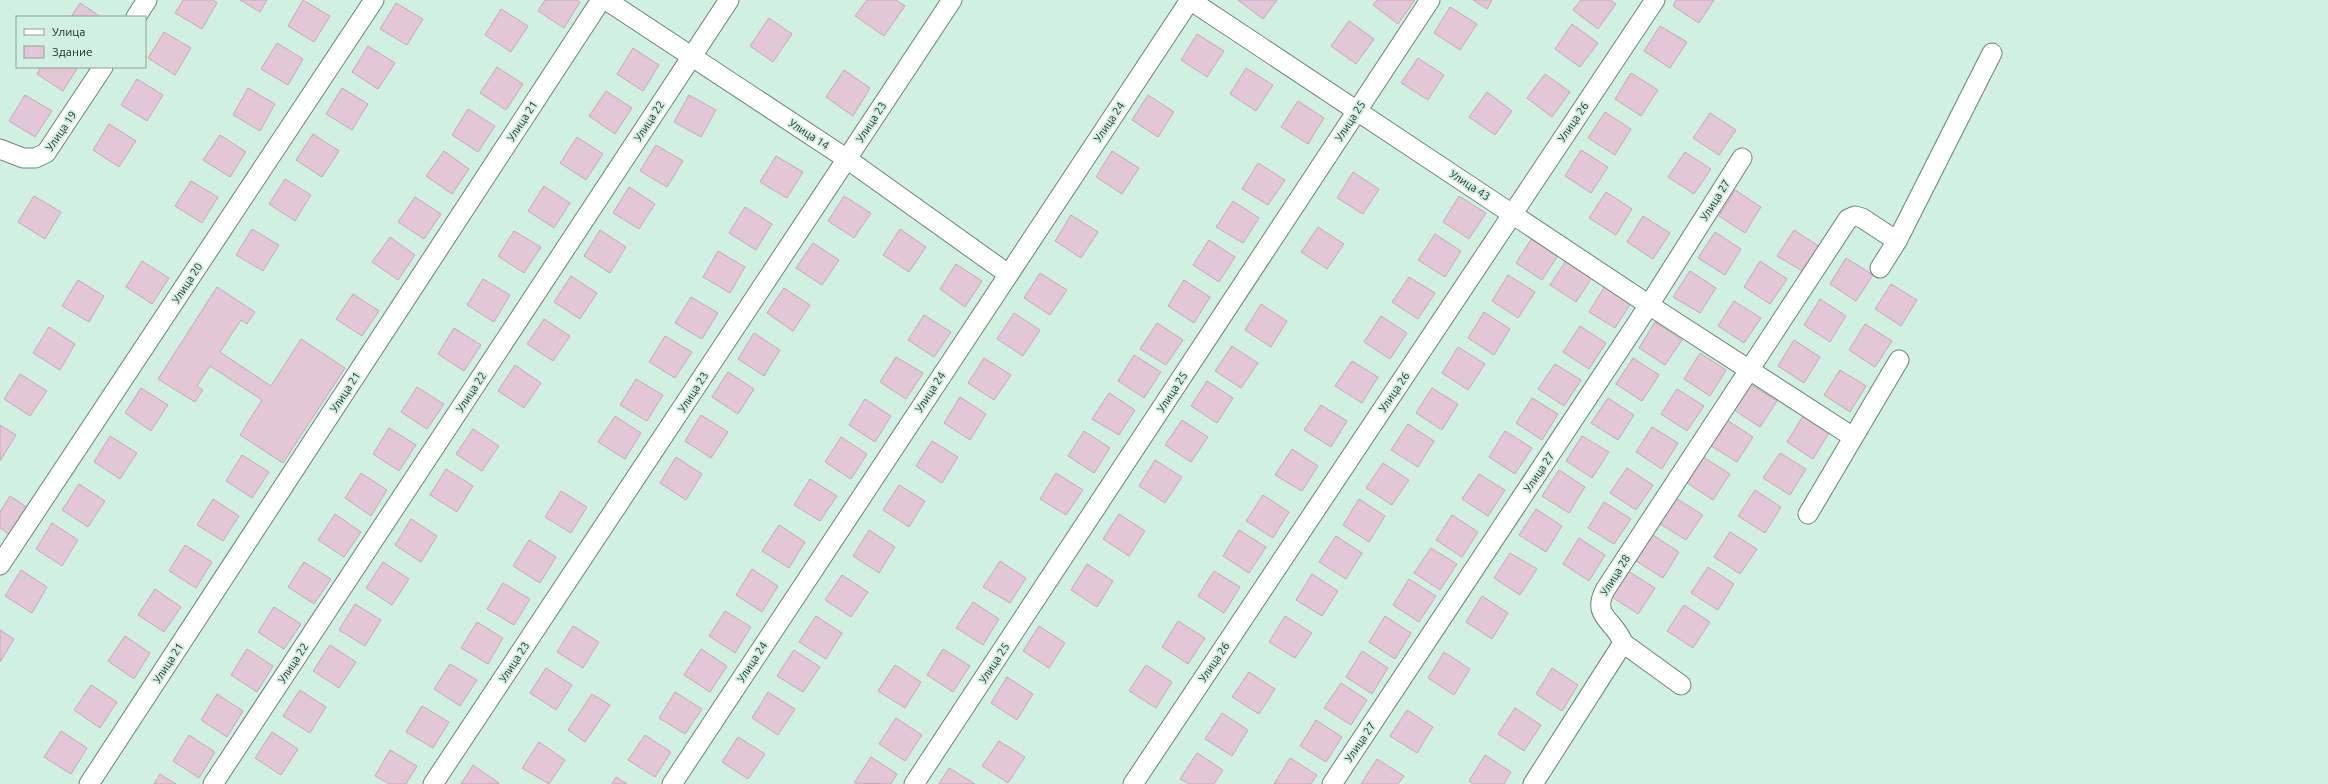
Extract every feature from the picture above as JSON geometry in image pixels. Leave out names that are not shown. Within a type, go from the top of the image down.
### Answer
[{"type":"street","points":[[137,16],[147,0]]},
{"type":"street","name":"Улица 20","points":[[0,565],[374,0]]},
{"type":"street","name":"Улица 21","points":[[89,784],[601,0]]},
{"type":"street","name":"Улица 14","points":[[606,0],[847,159],[1008,274]]},
{"type":"street","name":"Улица 22","points":[[213,784],[729,0]]},
{"type":"street","name":"Улица 23","points":[[433,784],[952,0]]},
{"type":"street","name":"Улица 43","points":[[1190,0],[1513,213],[1649,305],[1853,437]]},
{"type":"street","name":"Улица 24","points":[[672,784],[1190,0]]},
{"type":"street","name":"Улица 25","points":[[914,784],[1430,0]]},
{"type":"street","name":"Улица 26","points":[[1133,784],[1655,0]]},
{"type":"street","points":[[1880,268],[1897,241],[1992,53]]},
{"type":"street","name":"Улица 19","points":[[0,148],[23,158],[35,158],[46,153],[102,68]]},
{"type":"street","name":"Улица 27","points":[[1332,784],[1649,305],[1742,158]]},
{"type":"street","name":"Улица 28","points":[[1623,643],[1620,636],[1600,609],[1600,600],[1848,219],[1855,216],[1862,218],[1897,241]]},
{"type":"street","points":[[1808,514],[1899,360]]},
{"type":"street","points":[[1534,784],[1623,643],[1681,685]]},
{"type":"building","points":[[183,0],[213,0],[217,3],[202,29],[175,13]]},
{"type":"building","points":[[240,0],[267,0],[260,12]]},
{"type":"building","points":[[303,0],[330,16],[314,42],[288,26]]},
{"type":"building","points":[[545,0],[577,0],[580,2],[564,28],[538,11]]},
{"type":"building","points":[[867,0],[896,0],[905,6],[884,36],[855,16]]},
{"type":"building","points":[[1238,0],[1277,0],[1263,19]]},
{"type":"building","points":[[1377,0],[1415,0],[1398,24],[1373,5]]},
{"type":"building","points":[[1473,0],[1492,0],[1487,9]]},
{"type":"building","points":[[1581,0],[1610,0],[1616,4],[1598,29],[1573,10]]},
{"type":"building","points":[[1676,0],[1714,0],[1699,23],[1673,6]]},
{"type":"building","points":[[80,3],[100,16],[72,16]]},
{"type":"building","points":[[396,3],[423,19],[407,45],[380,29]]},
{"type":"building","points":[[1450,7],[1477,24],[1460,50],[1434,33]]},
{"type":"building","points":[[501,9],[528,26],[511,52],[485,35]]},
{"type":"building","points":[[769,18],[792,34],[773,62],[750,46]]},
{"type":"building","points":[[1349,21],[1374,39],[1356,64],[1331,46]]},
{"type":"building","points":[[1572,24],[1598,43],[1580,67],[1555,49]]},
{"type":"building","points":[[1660,26],[1687,42],[1670,68],[1644,51]]},
{"type":"building","points":[[164,32],[191,48],[175,75],[148,58]]},
{"type":"building","points":[[1197,34],[1224,51],[1207,77],[1181,60]]},
{"type":"building","points":[[277,43],[303,59],[288,85],[261,69]]},
{"type":"building","points":[[368,46],[395,63],[378,89],[352,72]]},
{"type":"building","points":[[633,48],[659,65],[643,91],[617,74]]},
{"type":"building","points":[[1418,58],[1444,75],[1428,100],[1401,83]]},
{"type":"building","points":[[497,67],[523,84],[506,110],[480,93]]},
{"type":"building","points":[[40,68],[77,68],[63,91],[37,74]]},
{"type":"building","points":[[1246,68],[1273,85],[1256,111],[1230,94]]},
{"type":"building","points":[[844,70],[870,88],[853,116],[826,97]]},
{"type":"building","points":[[1631,73],[1658,90],[1641,116],[1615,99]]},
{"type":"building","points":[[1545,74],[1570,92],[1552,117],[1527,98]]},
{"type":"building","points":[[137,79],[163,95],[147,121],[121,105]]},
{"type":"building","points":[[248,88],[275,104],[260,131],[233,115]]},
{"type":"building","points":[[342,88],[368,104],[352,130],[326,114]]},
{"type":"building","points":[[606,91],[632,108],[615,134],[589,116]]},
{"type":"building","points":[[1487,92],[1512,111],[1495,135],[1469,117]]},
{"type":"building","points":[[25,95],[52,111],[35,137],[9,121]]},
{"type":"building","points":[[689,95],[716,110],[701,137],[674,122]]},
{"type":"building","points":[[1148,95],[1174,112],[1158,137],[1132,120]]},
{"type":"building","points":[[1298,101],[1324,118],[1308,144],[1281,127]]},
{"type":"building","points":[[468,109],[495,126],[478,152],[452,135]]},
{"type":"building","points":[[1605,112],[1631,129],[1615,155],[1588,138]]},
{"type":"building","points":[[1710,113],[1736,130],[1719,155],[1693,138]]},
{"type":"building","points":[[109,124],[136,141],[119,167],[93,150]]},
{"type":"building","points":[[313,134],[339,151],[322,177],[296,160]]},
{"type":"building","points":[[220,135],[246,152],[230,177],[203,160]]},
{"type":"building","points":[[577,137],[603,154],[586,180],[560,163]]},
{"type":"building","points":[[656,145],[683,161],[667,187],[640,171]]},
{"type":"building","points":[[1581,150],[1608,167],[1591,193],[1565,176]]},
{"type":"building","points":[[444,151],[469,169],[452,194],[426,176]]},
{"type":"building","points":[[1112,151],[1139,168],[1122,194],[1096,177]]},
{"type":"building","points":[[1685,152],[1711,169],[1694,194],[1668,177]]},
{"type":"building","points":[[776,156],[803,172],[787,198],[760,182]]},
{"type":"building","points":[[1258,163],[1285,180],[1268,205],[1242,189]]},
{"type":"building","points":[[1353,172],[1379,189],[1363,214],[1337,198]]},
{"type":"building","points":[[285,179],[311,195],[295,221],[269,204]]},
{"type":"building","points":[[191,181],[218,197],[202,223],[175,206]]},
{"type":"building","points":[[544,186],[570,203],[554,228],[528,211]]},
{"type":"building","points":[[629,187],[655,204],[639,229],[613,213]]},
{"type":"building","points":[[1735,190],[1761,207],[1745,233],[1719,216]]},
{"type":"building","points":[[1606,192],[1632,209],[1616,235],[1589,218]]},
{"type":"building","points":[[34,196],[61,212],[45,239],[18,222]]},
{"type":"building","points":[[844,196],[871,213],[854,238],[828,221]]},
{"type":"building","points":[[1459,196],[1486,213],[1469,239],[1443,222]]},
{"type":"building","points":[[415,197],[441,214],[424,239],[398,222]]},
{"type":"building","points":[[1233,201],[1259,218],[1243,243],[1216,227]]},
{"type":"building","points":[[745,207],[772,224],[756,250],[729,233]]},
{"type":"building","points":[[1071,215],[1098,232],[1081,258],[1055,241]]},
{"type":"building","points":[[1643,216],[1670,233],[1653,259],[1627,242]]},
{"type":"building","points":[[1318,227],[1344,244],[1327,269],[1301,252]]},
{"type":"building","points":[[252,229],[279,245],[263,271],[236,255]]},
{"type":"building","points":[[900,229],[926,247],[909,272],[883,255]]},
{"type":"building","points":[[600,230],[626,247],[610,273],[584,256]]},
{"type":"building","points":[[1794,230],[1820,247],[1804,272],[1777,256]]},
{"type":"building","points":[[514,231],[541,247],[524,273],[498,256]]},
{"type":"building","points":[[1715,232],[1741,249],[1725,275],[1698,258]]},
{"type":"building","points":[[1435,234],[1461,251],[1445,277],[1418,260]]},
{"type":"building","points":[[390,237],[415,255],[398,280],[372,262]]},
{"type":"building","points":[[1532,238],[1559,254],[1542,280],[1516,263]]},
{"type":"building","points":[[1209,240],[1235,257],[1219,282],[1193,265]]},
{"type":"building","points":[[813,243],[839,260],[822,285],[796,268]]},
{"type":"building","points":[[718,251],[745,267],[730,293],[703,277]]},
{"type":"building","points":[[1846,258],[1873,275],[1856,301],[1830,284]]},
{"type":"building","points":[[1567,259],[1593,276],[1576,302],[1550,285]]},
{"type":"building","points":[[142,261],[169,278],[152,304],[126,287]]},
{"type":"building","points":[[1760,261],[1787,279],[1770,304],[1744,287]]},
{"type":"building","points":[[956,264],[982,281],[965,307],[940,289]]},
{"type":"building","points":[[1690,271],[1716,288],[1700,313],[1673,297]]},
{"type":"building","points":[[1040,273],[1067,290],[1050,315],[1024,298]]},
{"type":"building","points":[[1508,275],[1535,292],[1518,318],[1492,301]]},
{"type":"building","points":[[571,276],[597,293],[580,319],[554,302]]},
{"type":"building","points":[[1409,277],[1435,293],[1418,319],[1392,302]]},
{"type":"building","points":[[483,279],[510,295],[494,322],[467,305]]},
{"type":"building","points":[[78,280],[104,296],[89,322],[62,306]]},
{"type":"building","points":[[1184,280],[1210,297],[1194,323],[1168,306]]},
{"type":"building","points":[[1891,284],[1917,300],[1901,326],[1875,309]]},
{"type":"building","points":[[1605,286],[1631,303],[1615,328],[1589,312]]},
{"type":"building","points":[[217,287],[255,312],[247,324],[241,320],[220,352],[271,386],[301,339],[345,368],[283,463],[240,435],[262,400],[210,366],[197,386],[203,390],[195,402],[158,379]]},
{"type":"building","points":[[784,288],[810,305],[793,331],[767,313]]},
{"type":"building","points":[[353,294],[379,311],[362,336],[336,319]]},
{"type":"building","points":[[691,297],[718,313],[702,339],[675,323]]},
{"type":"building","points":[[1820,299],[1846,316],[1830,342],[1804,325]]},
{"type":"building","points":[[1734,301],[1761,318],[1744,343],[1718,326]]},
{"type":"building","points":[[1261,304],[1287,321],[1271,347],[1245,330]]},
{"type":"building","points":[[1484,312],[1510,329],[1494,355],[1468,338]]},
{"type":"building","points":[[1014,313],[1040,330],[1023,356],[997,339]]},
{"type":"building","points":[[924,315],[951,332],[934,357],[908,340]]},
{"type":"building","points":[[1381,316],[1407,333],[1390,359],[1364,342]]},
{"type":"building","points":[[544,319],[570,336],[553,361],[527,344]]},
{"type":"building","points":[[1655,322],[1682,340],[1665,365],[1639,348]]},
{"type":"building","points":[[1157,323],[1183,340],[1166,365],[1140,349]]},
{"type":"building","points":[[1865,324],[1892,341],[1875,367],[1849,350]]},
{"type":"building","points":[[1580,326],[1606,343],[1589,369],[1563,352]]},
{"type":"building","points":[[49,327],[75,344],[60,370],[33,353]]},
{"type":"building","points":[[454,328],[481,345],[464,371],[438,354]]},
{"type":"building","points":[[754,333],[780,350],[764,376],[738,359]]},
{"type":"building","points":[[665,336],[692,352],[675,378],[649,362]]},
{"type":"building","points":[[1794,340],[1820,357],[1804,383],[1778,366]]},
{"type":"building","points":[[1232,346],[1258,363],[1241,388],[1215,371]]},
{"type":"building","points":[[1458,347],[1485,364],[1468,390],[1442,373]]},
{"type":"building","points":[[1700,353],[1726,370],[1710,396],[1684,379]]},
{"type":"building","points":[[1134,355],[1161,372],[1144,398],[1118,381]]},
{"type":"building","points":[[896,357],[923,373],[906,399],[880,382]]},
{"type":"building","points":[[984,358],[1011,375],[994,400],[968,383]]},
{"type":"building","points":[[1633,358],[1659,375],[1642,401],[1616,384]]},
{"type":"building","points":[[1352,361],[1378,377],[1362,403],[1335,386]]},
{"type":"building","points":[[1555,364],[1581,380],[1564,406],[1538,389]]},
{"type":"building","points":[[515,365],[541,383],[524,408],[498,391]]},
{"type":"building","points":[[1840,370],[1866,386],[1850,412],[1824,395]]},
{"type":"building","points":[[728,372],[754,389],[738,414],[712,397]]},
{"type":"building","points":[[20,374],[47,391],[30,416],[4,399]]},
{"type":"building","points":[[636,379],[663,395],[647,421],[620,405]]},
{"type":"building","points":[[1207,381],[1233,398],[1217,423],[1191,406]]},
{"type":"building","points":[[1750,384],[1777,401],[1760,427],[1734,410]]},
{"type":"building","points":[[417,387],[444,404],[427,429],[401,412]]},
{"type":"building","points":[[141,388],[168,405],[151,431],[125,413]]},
{"type":"building","points":[[1432,388],[1458,404],[1442,430],[1416,413]]},
{"type":"building","points":[[1677,389],[1704,406],[1687,431],[1661,414]]},
{"type":"building","points":[[1109,393],[1135,410],[1119,435],[1092,419]]},
{"type":"building","points":[[960,397],[986,414],[970,440],[944,423]]},
{"type":"building","points":[[1532,398],[1558,414],[1542,440],[1516,423]]},
{"type":"building","points":[[1608,398],[1634,415],[1618,440],[1591,423]]},
{"type":"building","points":[[865,399],[891,416],[875,442],[849,425]]},
{"type":"building","points":[[1321,405],[1347,421],[1331,447],[1304,430]]},
{"type":"building","points":[[701,415],[728,432],[711,458],[685,441]]},
{"type":"building","points":[[615,416],[641,433],[625,459],[598,442]]},
{"type":"building","points":[[1803,416],[1829,433],[1813,459],[1787,442]]},
{"type":"building","points":[[1182,420],[1208,437],[1191,462],[1165,445]]},
{"type":"building","points":[[1727,420],[1753,437],[1737,462],[1711,446]]},
{"type":"building","points":[[1408,424],[1434,441],[1418,467],[1391,450]]},
{"type":"building","points":[[0,425],[16,435],[0,461]]},
{"type":"building","points":[[1652,427],[1678,443],[1662,469],[1636,452]]},
{"type":"building","points":[[389,428],[416,445],[399,471],[373,454]]},
{"type":"building","points":[[473,429],[499,446],[482,471],[456,454]]},
{"type":"building","points":[[1084,431],[1110,448],[1094,473],[1068,456]]},
{"type":"building","points":[[1505,431],[1532,448],[1515,474],[1489,457]]},
{"type":"building","points":[[110,436],[137,453],[120,479],[94,462]]},
{"type":"building","points":[[1582,436],[1609,452],[1592,478],[1566,461]]},
{"type":"building","points":[[841,437],[867,454],[851,479],[825,462]]},
{"type":"building","points":[[932,441],[958,457],[942,483],[916,466]]},
{"type":"building","points":[[1292,449],[1318,466],[1302,491],[1275,475]]},
{"type":"building","points":[[1780,453],[1806,469],[1790,495],[1763,478]]},
{"type":"building","points":[[242,455],[269,472],[252,498],[226,481]]},
{"type":"building","points":[[676,457],[702,474],[686,500],[660,483]]},
{"type":"building","points":[[1703,457],[1730,474],[1713,500],[1687,483]]},
{"type":"building","points":[[1155,460],[1182,477],[1165,503],[1139,486]]},
{"type":"building","points":[[1383,463],[1409,480],[1392,505],[1366,488]]},
{"type":"building","points":[[1627,468],[1653,485],[1636,510],[1610,493]]},
{"type":"building","points":[[446,469],[473,486],[457,512],[430,495]]},
{"type":"building","points":[[1559,470],[1585,487],[1569,513],[1542,496]]},
{"type":"building","points":[[361,473],[387,490],[371,516],[345,498]]},
{"type":"building","points":[[1056,473],[1083,490],[1066,515],[1040,499]]},
{"type":"building","points":[[1479,474],[1505,490],[1488,516],[1462,499]]},
{"type":"building","points":[[810,479],[837,496],[820,521],[794,505]]},
{"type":"building","points":[[79,484],[105,501],[88,527],[62,510]]},
{"type":"building","points":[[899,485],[925,501],[909,527],[883,510]]},
{"type":"building","points":[[1755,490],[1781,507],[1765,533],[1738,516]]},
{"type":"building","points":[[561,491],[587,507],[571,533],[545,517]]},
{"type":"building","points":[[1263,495],[1289,512],[1273,538],[1246,521]]},
{"type":"building","points":[[10,496],[28,508],[10,535],[0,528],[0,512]]},
{"type":"building","points":[[1676,498],[1703,515],[1686,540],[1660,524]]},
{"type":"building","points":[[213,499],[239,516],[223,541],[197,525]]},
{"type":"building","points":[[1359,499],[1385,516],[1369,542],[1343,525]]},
{"type":"building","points":[[1604,502],[1631,519],[1614,544],[1588,528]]},
{"type":"building","points":[[1536,509],[1562,526],[1546,552],[1519,535]]},
{"type":"building","points":[[335,514],[361,532],[344,557],[318,540]]},
{"type":"building","points":[[1119,514],[1145,531],[1129,556],[1103,539]]},
{"type":"building","points":[[1452,515],[1478,532],[1462,557],[1436,540]]},
{"type":"building","points":[[411,519],[437,536],[421,562],[395,545]]},
{"type":"building","points":[[52,523],[78,540],[62,566],[36,549]]},
{"type":"building","points":[[779,525],[805,542],[789,568],[762,551]]},
{"type":"building","points":[[869,530],[895,547],[879,573],[853,556]]},
{"type":"building","points":[[1239,530],[1266,547],[1249,573],[1223,556]]},
{"type":"building","points":[[1730,532],[1757,549],[1740,574],[1714,557]]},
{"type":"building","points":[[1653,535],[1679,552],[1663,578],[1636,561]]},
{"type":"building","points":[[1336,536],[1362,553],[1346,579],[1319,562]]},
{"type":"building","points":[[1579,538],[1605,555],[1589,581],[1563,564]]},
{"type":"building","points":[[529,540],[556,557],[540,583],[513,566]]},
{"type":"building","points":[[185,545],[212,562],[196,588],[169,571]]},
{"type":"building","points":[[1431,548],[1457,564],[1440,590],[1414,573]]},
{"type":"building","points":[[1510,553],[1537,569],[1520,595],[1494,578]]},
{"type":"building","points":[[1000,561],[1026,578],[1010,603],[983,587]]},
{"type":"building","points":[[304,562],[331,579],[314,604],[288,587]]},
{"type":"building","points":[[383,562],[409,579],[392,605],[366,588]]},
{"type":"building","points":[[1087,564],[1113,581],[1097,607],[1071,590]]},
{"type":"building","points":[[1708,567],[1734,584],[1718,610],[1691,593]]},
{"type":"building","points":[[752,569],[778,586],[762,612],[736,595]]},
{"type":"building","points":[[21,570],[47,587],[32,613],[5,596]]},
{"type":"building","points":[[1214,571],[1240,587],[1224,613],[1198,596]]},
{"type":"building","points":[[1628,571],[1655,588],[1638,614],[1612,597]]},
{"type":"building","points":[[1312,574],[1338,591],[1322,616],[1296,600]]},
{"type":"building","points":[[842,575],[868,592],[851,617],[825,600]]},
{"type":"building","points":[[1409,579],[1436,596],[1419,622],[1393,605]]},
{"type":"building","points":[[503,583],[530,599],[514,625],[487,609]]},
{"type":"building","points":[[155,589],[181,607],[164,632],[138,615]]},
{"type":"building","points":[[1482,596],[1508,613],[1492,639],[1466,622]]},
{"type":"building","points":[[973,602],[999,619],[983,645],[956,628]]},
{"type":"building","points":[[355,604],[381,620],[365,646],[339,630]]},
{"type":"building","points":[[1684,605],[1710,622],[1693,648],[1667,631]]},
{"type":"building","points":[[274,607],[301,624],[284,649],[258,632]]},
{"type":"building","points":[[725,611],[751,627],[735,653],[709,636]]},
{"type":"building","points":[[816,616],[842,633],[826,659],[799,642]]},
{"type":"building","points":[[1285,616],[1312,633],[1295,658],[1269,642]]},
{"type":"building","points":[[1385,616],[1411,633],[1395,659],[1369,642]]},
{"type":"building","points":[[1178,621],[1205,638],[1188,664],[1162,647]]},
{"type":"building","points":[[477,622],[503,638],[488,664],[461,648]]},
{"type":"building","points":[[573,626],[599,642],[583,668],[557,652]]},
{"type":"building","points":[[1039,626],[1065,643],[1049,668],[1023,651]]},
{"type":"building","points":[[0,630],[14,639],[0,662]]},
{"type":"building","points":[[125,636],[150,653],[134,679],[108,661]]},
{"type":"building","points":[[330,645],[356,662],[339,688],[313,671]]},
{"type":"building","points":[[247,649],[273,666],[257,692],[231,675]]},
{"type":"building","points":[[701,649],[727,666],[710,692],[684,675]]},
{"type":"building","points":[[943,649],[970,666],[953,692],[927,675]]},
{"type":"building","points":[[794,650],[820,667],[803,692],[777,676]]},
{"type":"building","points":[[1362,651],[1388,668],[1372,694],[1346,677]]},
{"type":"building","points":[[1444,652],[1470,669],[1454,695],[1428,678]]},
{"type":"building","points":[[450,664],[477,680],[460,706],[434,689]]},
{"type":"building","points":[[895,665],[921,682],[905,708],[878,691]]},
{"type":"building","points":[[1146,665],[1172,682],[1156,708],[1129,691]]},
{"type":"building","points":[[546,668],[572,685],[556,710],[530,693]]},
{"type":"building","points":[[1552,668],[1578,685],[1562,711],[1536,694]]},
{"type":"building","points":[[1249,672],[1275,689],[1259,714],[1232,697]]},
{"type":"building","points":[[1007,677],[1033,694],[1017,720],[991,703]]},
{"type":"building","points":[[1341,683],[1367,700],[1351,725],[1324,708]]},
{"type":"building","points":[[91,685],[117,702],[100,728],[74,710]]},
{"type":"building","points":[[300,690],[326,707],[310,733],[283,716]]},
{"type":"building","points":[[675,692],[702,709],[685,734],[659,718]]},
{"type":"building","points":[[768,692],[795,709],[778,735],[752,718]]},
{"type":"building","points":[[217,694],[243,711],[227,737],[201,720]]},
{"type":"building","points":[[592,694],[610,705],[585,742],[568,730]]},
{"type":"building","points":[[422,706],[449,722],[433,748],[406,732]]},
{"type":"building","points":[[1515,708],[1541,725],[1524,751],[1498,734]]},
{"type":"building","points":[[1407,710],[1433,727],[1417,753],[1390,736]]},
{"type":"building","points":[[1222,713],[1248,730],[1232,756],[1205,739]]},
{"type":"building","points":[[896,718],[922,735],[905,761],[879,744]]},
{"type":"building","points":[[1316,720],[1342,737],[1326,762],[1300,746]]},
{"type":"building","points":[[61,731],[87,748],[71,774],[44,757]]},
{"type":"building","points":[[272,732],[298,749],[281,775],[255,758]]},
{"type":"building","points":[[189,735],[215,752],[199,778],[173,761]]},
{"type":"building","points":[[645,735],[671,752],[655,777],[628,760]]},
{"type":"building","points":[[738,737],[765,754],[748,779],[722,762]]},
{"type":"building","points":[[999,741],[1025,757],[1008,783],[982,766]]},
{"type":"building","points":[[539,742],[565,760],[549,784],[522,768]]},
{"type":"building","points":[[390,750],[417,766],[406,784],[389,784],[375,776]]},
{"type":"building","points":[[1197,753],[1223,770],[1214,784],[1189,784],[1180,779]]},
{"type":"building","points":[[1485,755],[1511,772],[1504,784],[1473,784],[1469,781]]},
{"type":"building","points":[[871,757],[897,774],[891,784],[854,783]]},
{"type":"building","points":[[1290,758],[1317,775],[1311,784],[1274,784]]},
{"type":"building","points":[[1377,759],[1404,776],[1398,784],[1361,784]]},
{"type":"building","points":[[473,765],[499,783],[461,784]]},
{"type":"building","points":[[949,768],[975,784],[939,784]]},
{"type":"building","points":[[160,774],[176,784],[154,784]]},
{"type":"building","points":[[616,777],[627,784],[612,784]]}]
